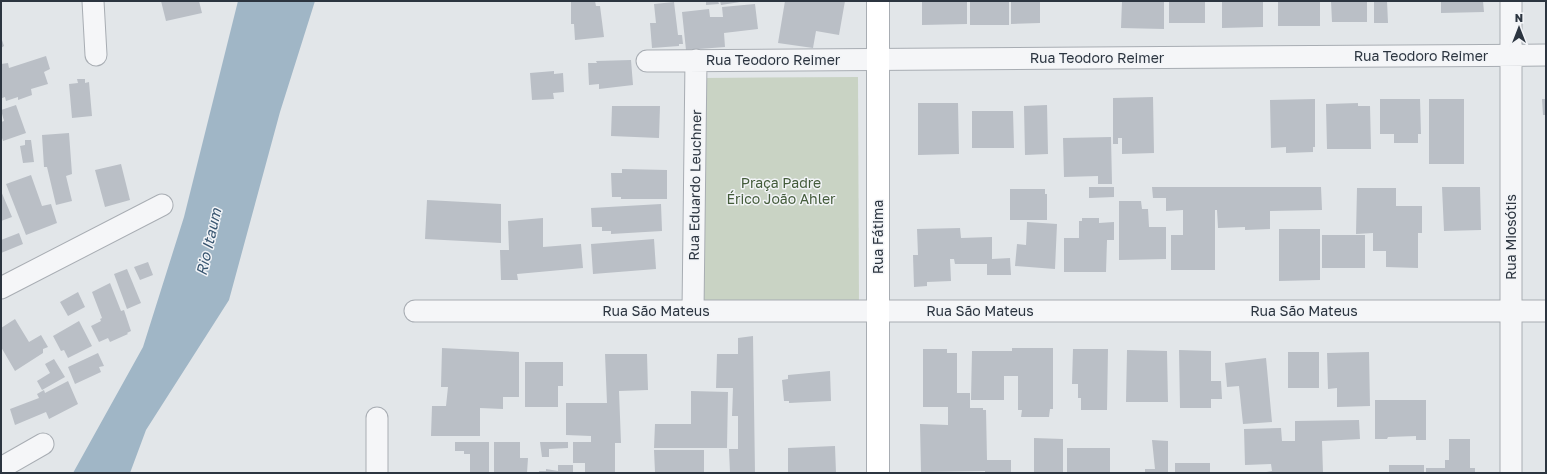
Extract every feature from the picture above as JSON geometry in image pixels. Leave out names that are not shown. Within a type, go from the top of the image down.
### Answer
[{"type":"main road","name":"Rua Fátima","points":[[878,1],[878,473]]},
{"type":"street","points":[[93,1],[96,55]]},
{"type":"street","name":"Rua Miosótis","points":[[1510,1],[1511,473]]},
{"type":"street","name":"Rua Teodoro Reimer","points":[[647,61],[1546,56]]},
{"type":"street","name":"Rua Eduardo Leuchner","points":[[693,311],[696,60]]},
{"type":"street","points":[[1,288],[162,205]]},
{"type":"street","name":"Rua São Mateus","points":[[415,311],[1546,312]]},
{"type":"street","points":[[377,418],[377,473]]},
{"type":"street","points":[[1,468],[43,444]]},
{"type":"green space","name":"Praça Padre Érico João Ahler","points":[[858,77],[859,305],[704,306],[703,78]]},
{"type":"water","name":"Rio Itaum","points":[[238,1],[315,1],[280,112],[229,300],[146,430],[130,473],[73,473],[143,347],[184,217]]},
{"type":"building","points":[[161,1],[199,1],[202,13],[166,21]]},
{"type":"building","points":[[571,1],[595,1],[596,6],[600,6],[604,37],[575,40],[574,24],[571,24]]},
{"type":"building","points":[[706,1],[718,1],[719,4],[706,5]]},
{"type":"building","points":[[720,1],[740,1],[740,2],[721,5]]},
{"type":"building","points":[[785,1],[845,1],[839,35],[816,31],[813,48],[778,43]]},
{"type":"building","points":[[922,1],[967,1],[967,24],[922,25]]},
{"type":"building","points":[[970,1],[1009,1],[1009,25],[970,25]]},
{"type":"building","points":[[1011,1],[1040,1],[1040,23],[1011,24]]},
{"type":"building","points":[[1122,1],[1164,1],[1164,29],[1121,28]]},
{"type":"building","points":[[1169,1],[1205,1],[1205,23],[1169,23]]},
{"type":"building","points":[[1222,1],[1263,1],[1263,27],[1222,28]]},
{"type":"building","points":[[1278,1],[1320,1],[1320,26],[1278,26]]},
{"type":"building","points":[[1331,1],[1367,1],[1367,22],[1332,22]]},
{"type":"building","points":[[1374,1],[1387,1],[1388,23],[1374,23]]},
{"type":"building","points":[[1441,1],[1483,1],[1484,12],[1441,13]]},
{"type":"building","points":[[674,2],[678,35],[682,35],[683,44],[679,44],[679,46],[652,48],[650,23],[656,23],[654,4]]},
{"type":"building","points":[[755,4],[758,29],[724,33],[725,47],[686,50],[682,12],[709,9],[710,17],[723,17],[722,7]]},
{"type":"building","points":[[1,37],[4,46],[1,48]]},
{"type":"building","points":[[46,56],[50,69],[44,72],[48,84],[31,89],[32,95],[18,100],[18,97],[6,101],[5,97],[2,98],[1,64],[8,63],[9,68]]},
{"type":"building","points":[[631,60],[633,85],[599,89],[599,84],[589,85],[588,63],[597,63],[596,61]]},
{"type":"building","points":[[554,71],[554,74],[563,73],[564,92],[553,93],[554,99],[532,100],[530,73]]},
{"type":"building","points":[[77,79],[85,79],[85,83],[89,82],[92,116],[72,118],[69,84],[78,83]]},
{"type":"building","points":[[1153,97],[1154,153],[1122,154],[1122,138],[1118,138],[1118,144],[1113,144],[1113,98]]},
{"type":"building","points":[[1315,99],[1315,147],[1313,147],[1313,152],[1286,153],[1286,147],[1271,148],[1270,100]]},
{"type":"building","points":[[1380,99],[1420,99],[1421,134],[1418,134],[1418,143],[1394,143],[1394,134],[1380,134]]},
{"type":"building","points":[[1429,99],[1464,99],[1464,164],[1429,164]]},
{"type":"building","points":[[1542,99],[1546,99],[1546,115],[1543,115]]},
{"type":"building","points":[[918,103],[958,103],[959,154],[918,155]]},
{"type":"building","points":[[1358,103],[1358,106],[1370,106],[1371,149],[1327,149],[1326,104]]},
{"type":"building","points":[[16,105],[26,133],[3,141],[1,135],[1,122],[4,121],[1,110]]},
{"type":"building","points":[[1047,105],[1048,154],[1025,155],[1024,106]]},
{"type":"building","points":[[612,106],[660,106],[659,138],[611,136]]},
{"type":"building","points":[[972,111],[1013,111],[1014,148],[972,148]]},
{"type":"building","points":[[69,133],[72,174],[66,176],[72,201],[56,205],[47,167],[44,167],[42,135]]},
{"type":"building","points":[[1111,137],[1112,184],[1098,184],[1098,176],[1064,177],[1063,138]]},
{"type":"building","points":[[25,140],[31,140],[34,162],[23,163],[20,146],[25,145]]},
{"type":"building","points":[[121,164],[130,200],[105,207],[95,170]]},
{"type":"building","points":[[622,169],[667,170],[667,199],[621,199],[621,197],[612,197],[611,173],[622,173]]},
{"type":"building","points":[[31,175],[42,206],[51,204],[57,223],[26,235],[6,184]]},
{"type":"building","points":[[1089,187],[1114,187],[1114,197],[1089,198]]},
{"type":"building","points":[[1152,187],[1321,187],[1322,210],[1270,211],[1270,229],[1245,230],[1245,227],[1218,228],[1217,210],[1215,210],[1215,270],[1171,270],[1171,235],[1183,235],[1183,210],[1166,211],[1166,198],[1153,198]]},
{"type":"building","points":[[1442,187],[1480,187],[1481,230],[1444,231]]},
{"type":"building","points":[[1357,188],[1396,188],[1396,206],[1422,206],[1422,233],[1418,233],[1418,268],[1386,267],[1386,251],[1373,251],[1373,233],[1356,234]]},
{"type":"building","points":[[1010,189],[1045,189],[1045,194],[1047,194],[1047,220],[1010,220]]},
{"type":"building","points":[[1,191],[12,217],[1,221]]},
{"type":"building","points":[[427,200],[501,204],[501,243],[425,239]]},
{"type":"building","points":[[1119,201],[1141,201],[1142,209],[1148,209],[1149,227],[1166,227],[1166,259],[1119,260]]},
{"type":"building","points":[[661,204],[662,231],[611,234],[611,231],[602,231],[602,227],[592,227],[591,208]]},
{"type":"building","points":[[543,218],[543,247],[581,244],[583,268],[517,274],[518,280],[501,280],[500,250],[509,250],[508,221]]},
{"type":"building","points":[[1082,218],[1099,218],[1099,223],[1114,222],[1114,240],[1107,240],[1106,272],[1064,272],[1064,238],[1079,238],[1079,221],[1082,221]]},
{"type":"building","points":[[1027,222],[1057,224],[1055,269],[1015,266],[1017,244],[1026,245]]},
{"type":"building","points":[[960,228],[961,238],[992,237],[992,259],[1010,258],[1011,275],[987,275],[987,264],[955,264],[954,259],[950,259],[951,281],[927,282],[927,286],[914,287],[913,255],[918,255],[917,229]]},
{"type":"building","points":[[1279,229],[1320,229],[1320,280],[1279,281]]},
{"type":"building","points":[[19,233],[23,244],[1,253],[1,240]]},
{"type":"building","points":[[1322,235],[1365,235],[1365,268],[1322,268]]},
{"type":"building","points":[[654,239],[656,269],[593,274],[591,244]]},
{"type":"building","points":[[148,262],[153,275],[140,280],[134,267]]},
{"type":"building","points":[[127,269],[141,303],[127,309],[114,274]]},
{"type":"building","points":[[110,283],[121,311],[124,310],[131,331],[127,333],[128,334],[110,342],[108,338],[99,342],[91,326],[101,321],[100,319],[102,318],[92,292]]},
{"type":"building","points":[[78,292],[85,307],[68,316],[60,302]]},
{"type":"building","points":[[15,319],[29,342],[41,335],[48,347],[43,349],[43,353],[15,371],[1,347],[1,328]]},
{"type":"building","points":[[79,321],[92,346],[68,358],[64,350],[61,351],[53,336]]},
{"type":"building","points":[[753,336],[755,473],[730,473],[729,449],[738,449],[738,416],[732,416],[733,388],[716,388],[717,354],[738,354],[738,338]]},
{"type":"building","points":[[442,348],[519,352],[519,397],[503,397],[503,409],[480,408],[480,436],[431,436],[432,406],[446,406],[448,387],[441,387]]},
{"type":"building","points":[[1012,348],[1053,348],[1053,409],[1050,409],[1049,417],[1021,417],[1022,410],[1018,410],[1018,376],[1004,376],[1004,400],[971,400],[972,351],[1012,351]]},
{"type":"building","points":[[923,349],[947,349],[947,353],[957,353],[957,393],[970,393],[970,408],[983,408],[983,410],[986,410],[987,460],[1011,460],[1011,473],[985,473],[985,471],[921,472],[920,424],[948,425],[948,407],[923,407]]},
{"type":"building","points":[[1073,349],[1108,349],[1107,410],[1081,410],[1081,398],[1078,398],[1078,384],[1072,384]]},
{"type":"building","points":[[1127,350],[1167,351],[1168,402],[1126,402]]},
{"type":"building","points":[[1179,350],[1211,351],[1211,381],[1221,381],[1222,399],[1211,399],[1211,408],[1180,408]]},
{"type":"building","points":[[1288,352],[1319,352],[1319,388],[1288,388]]},
{"type":"building","points":[[1369,352],[1370,406],[1337,407],[1337,388],[1328,389],[1327,353]]},
{"type":"building","points":[[98,353],[104,366],[99,367],[101,372],[75,384],[68,367]]},
{"type":"building","points":[[605,354],[647,354],[648,390],[619,391],[621,443],[615,443],[615,473],[585,473],[585,463],[573,463],[573,442],[591,442],[591,436],[566,435],[566,403],[607,403]]},
{"type":"building","points":[[1266,358],[1272,422],[1243,424],[1239,386],[1227,387],[1225,363]]},
{"type":"building","points":[[54,359],[65,377],[42,390],[37,381],[50,373],[45,364]]},
{"type":"building","points":[[525,362],[563,362],[563,386],[558,386],[558,407],[525,407]]},
{"type":"building","points":[[830,371],[831,401],[789,403],[789,401],[784,401],[782,380],[788,379],[788,375]]},
{"type":"building","points":[[68,381],[78,404],[49,419],[46,412],[15,425],[10,409],[39,398],[37,394],[44,390],[45,393]]},
{"type":"building","points":[[691,391],[728,392],[727,448],[654,448],[655,424],[691,424]]},
{"type":"building","points":[[1375,400],[1426,400],[1426,440],[1416,440],[1416,436],[1375,439]]},
{"type":"building","points":[[1359,420],[1360,439],[1322,441],[1323,473],[1261,473],[1272,471],[1271,464],[1245,465],[1244,429],[1281,428],[1282,441],[1295,441],[1295,421]]},
{"type":"building","points":[[1034,438],[1063,439],[1063,472],[1034,472]]},
{"type":"building","points":[[1449,439],[1470,439],[1470,468],[1475,468],[1475,473],[1426,473],[1426,468],[1445,468],[1445,460],[1449,460]]},
{"type":"building","points":[[1152,440],[1168,441],[1168,473],[1145,473],[1145,469],[1155,469]]},
{"type":"building","points":[[455,442],[489,442],[489,473],[470,473],[470,454],[464,454],[464,451],[455,451]]},
{"type":"building","points":[[494,442],[520,442],[520,458],[528,458],[527,473],[494,473]]},
{"type":"building","points":[[540,442],[568,442],[568,448],[549,449],[549,457],[542,457]]},
{"type":"building","points":[[835,446],[836,473],[788,473],[788,448]]},
{"type":"building","points":[[1067,448],[1110,448],[1110,473],[1067,473]]},
{"type":"building","points":[[654,450],[704,450],[704,473],[655,472]]},
{"type":"building","points":[[1175,463],[1210,463],[1210,473],[1175,473]]},
{"type":"building","points":[[558,465],[573,465],[573,473],[539,473],[539,471],[546,471],[546,469],[558,471]]},
{"type":"building","points":[[1389,465],[1424,465],[1424,473],[1389,473]]}]
